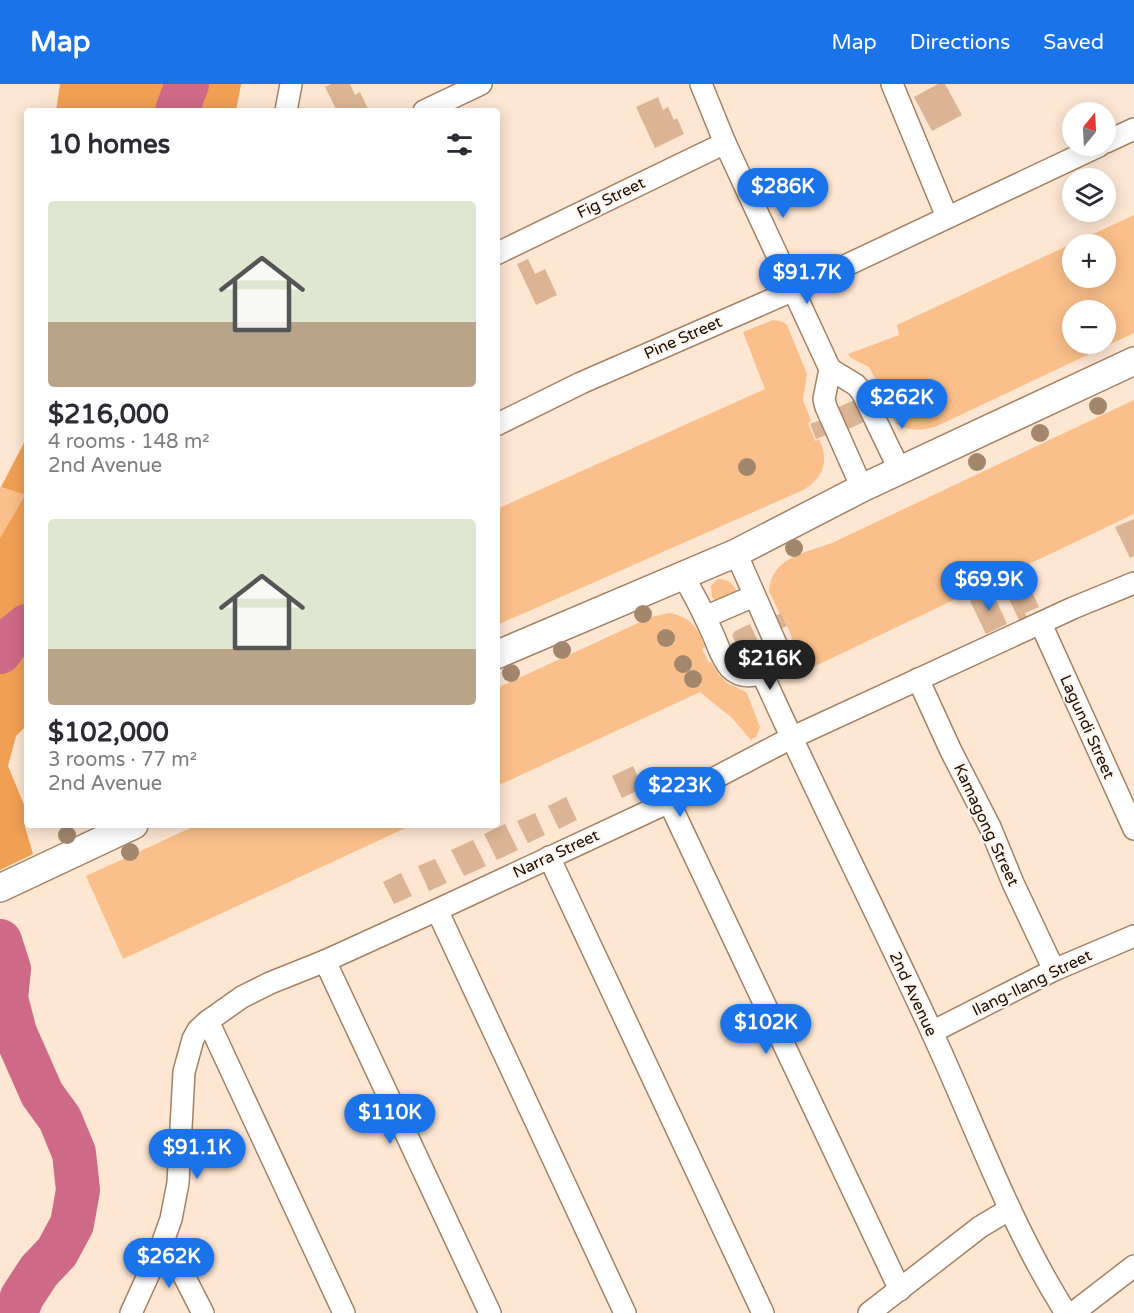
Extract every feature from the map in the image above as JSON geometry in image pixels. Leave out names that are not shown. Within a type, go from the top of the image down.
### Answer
[{"type":"street","points":[[287,108],[291,84]]},
{"type":"street","points":[[430,108],[481,84]]},
{"type":"street","points":[[701,84],[725,143],[830,369],[856,385],[862,392],[900,471]]},
{"type":"street","points":[[892,84],[947,217]]},
{"type":"street","points":[[1116,137],[1134,129]]},
{"type":"street","name":"Fig Street","points":[[500,252],[725,143]]},
{"type":"street","name":"Pine Street","points":[[500,422],[581,383],[794,290],[1078,156]]},
{"type":"street","points":[[500,653],[736,553],[862,488],[1134,361]]},
{"type":"street","points":[[830,369],[824,399],[826,408],[862,488]]},
{"type":"street","points":[[683,576],[728,666],[738,675],[762,673],[773,664],[777,650],[736,553]]},
{"type":"street","name":"Narra Street","points":[[208,1021],[242,997],[270,983],[325,961],[437,910],[669,801],[791,738],[1134,583]]},
{"type":"street","points":[[705,617],[754,596]]},
{"type":"street","name":"Lagundi Street","points":[[1041,624],[1134,829]]},
{"type":"street","name":"2nd Avenue","points":[[762,673],[932,1032],[1010,1209],[1066,1313]]},
{"type":"street","name":"Kamagong Street","points":[[918,680],[990,827],[1013,883],[1054,970]]},
{"type":"street","points":[[669,801],[900,1290]]},
{"type":"street","points":[[0,888],[128,828]]},
{"type":"street","points":[[549,857],[763,1313]]},
{"type":"street","points":[[437,910],[625,1313]]},
{"type":"street","name":"Ilang-Ilang Street","points":[[932,1032],[1054,970],[1134,936]]},
{"type":"street","points":[[325,961],[490,1313]]},
{"type":"street","points":[[131,1313],[171,1219],[178,1183],[184,1072],[193,1039],[198,1030],[208,1021],[344,1313]]},
{"type":"street","points":[[868,1313],[980,1227],[1010,1209]]},
{"type":"street","points":[[161,1247],[182,1272],[203,1313]]},
{"type":"street","points":[[1073,1313],[1134,1266]]},
{"type":"shaded area","points":[[60,84],[241,84],[237,108],[56,108]]},
{"type":"shaded area","points":[[1134,215],[1134,333],[1116,341],[1116,300],[1062,300],[1062,354],[1090,354],[937,426],[916,430],[896,424],[888,409],[895,405],[888,388],[881,390],[869,367],[851,358],[848,354],[899,335],[897,325],[1062,248],[1062,288],[1116,288],[1116,234],[1093,234]]},
{"type":"shaded area","points":[[773,320],[787,325],[807,374],[803,400],[811,421],[808,423],[815,441],[819,439],[824,455],[822,470],[815,481],[801,491],[500,624],[500,508],[765,389],[743,332]]},
{"type":"shaded area","points":[[1134,400],[1134,514],[788,679],[788,670],[793,655],[792,640],[769,591],[771,580],[783,564]]},
{"type":"shaded area","points":[[24,443],[24,495],[1,487]]},
{"type":"shaded area","points":[[0,487],[24,495],[24,497],[0,538]]},
{"type":"shaded area","points":[[24,497],[24,728],[16,736],[8,766],[24,805],[24,828],[33,854],[0,870],[0,538]]},
{"type":"shaded area","points":[[718,579],[732,584],[737,592],[736,599],[716,602],[712,597],[711,586]]},
{"type":"shaded area","points":[[669,613],[683,617],[692,624],[702,640],[705,647],[702,649],[709,663],[711,662],[727,683],[746,692],[760,727],[756,737],[751,740],[732,718],[700,692],[500,785],[500,687],[651,617]]},
{"type":"shaded area","points":[[190,828],[406,828],[123,959],[86,876]]},
{"type":"building","points":[[331,84],[350,84],[355,95],[360,92],[368,108],[336,108],[325,87]]},
{"type":"building","points":[[938,84],[945,84],[962,115],[932,131],[914,97]]},
{"type":"building","points":[[658,97],[663,110],[668,107],[674,120],[677,118],[684,134],[655,148],[636,107]]},
{"type":"building","points":[[528,259],[535,274],[545,269],[557,295],[536,305],[517,264]]},
{"type":"building","points":[[888,389],[894,405],[882,410],[875,395]]},
{"type":"building","points":[[857,399],[866,421],[846,430],[836,408]]},
{"type":"building","points":[[823,419],[829,434],[816,439],[810,424]]},
{"type":"building","points":[[1134,519],[1134,556],[1130,558],[1115,527]]},
{"type":"building","points":[[1025,577],[1039,607],[1025,613],[1028,620],[1021,624],[1003,587]]},
{"type":"building","points":[[992,591],[1007,624],[986,634],[970,601]]},
{"type":"building","points":[[781,613],[787,626],[780,629],[773,617]]},
{"type":"building","points":[[750,624],[761,648],[744,656],[742,652],[740,653],[732,635],[735,631]]},
{"type":"building","points":[[633,766],[643,788],[622,798],[612,776]]},
{"type":"building","points":[[566,797],[577,820],[559,829],[548,806]]},
{"type":"building","points":[[535,813],[545,835],[528,843],[517,821]]},
{"type":"building","points":[[505,824],[518,850],[497,860],[484,834]]},
{"type":"building","points":[[473,840],[486,866],[464,876],[451,850]]},
{"type":"building","points":[[435,859],[447,883],[429,891],[418,866]]},
{"type":"building","points":[[401,873],[412,896],[394,904],[383,882]]},
{"type":"waterway","points":[[178,108],[187,84]]},
{"type":"waterway","points":[[0,652],[7,642],[24,628]]},
{"type":"waterway","points":[[0,941],[9,969],[6,998],[15,1033],[42,1094],[60,1119],[74,1153],[78,1190],[72,1224],[57,1252],[39,1271],[22,1297],[16,1313]]}]
